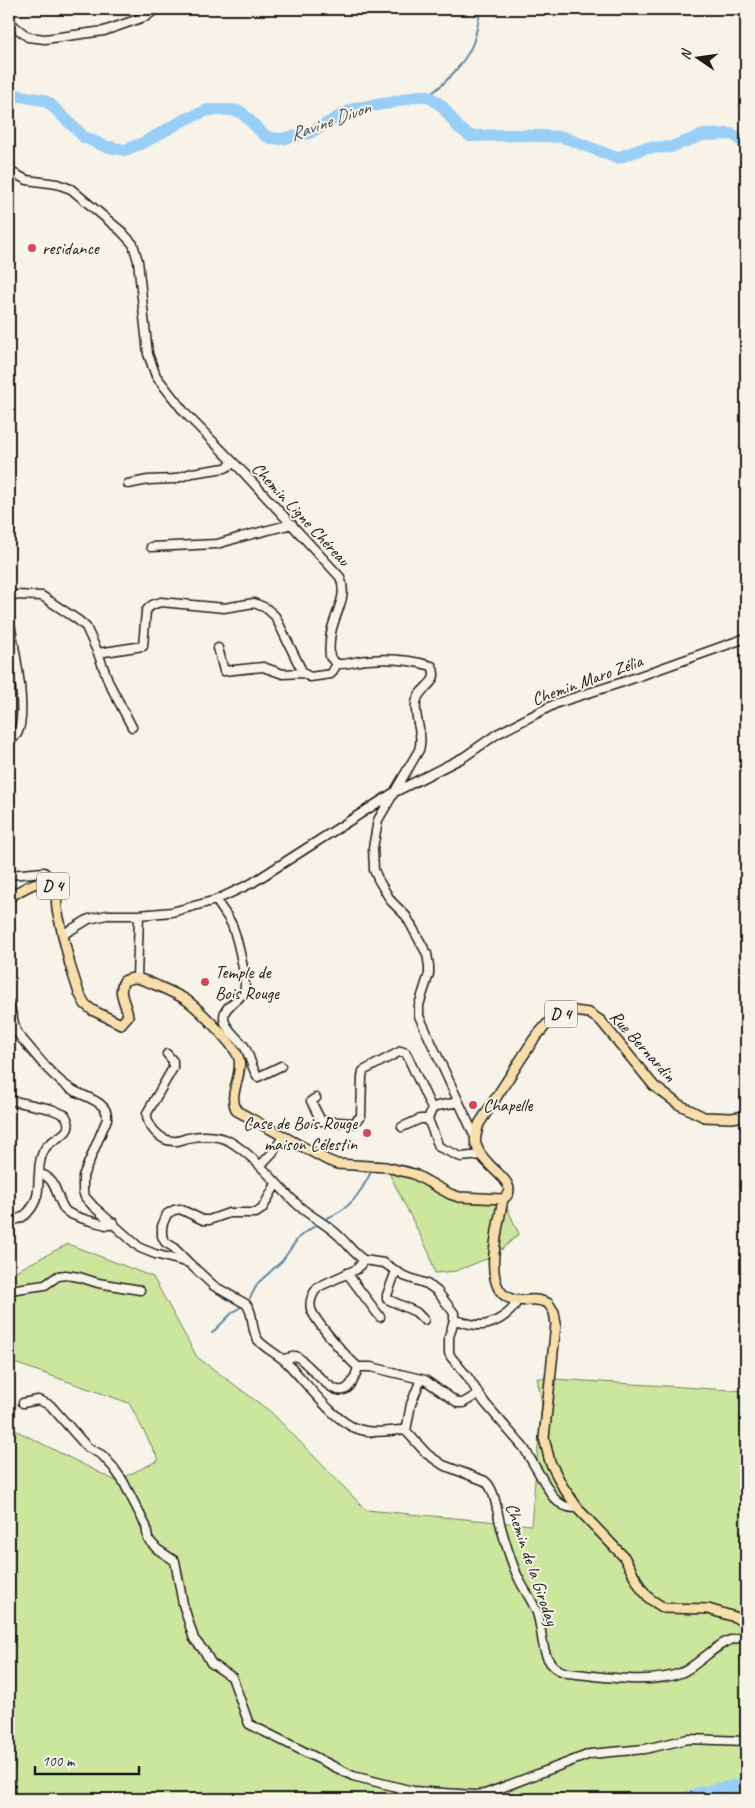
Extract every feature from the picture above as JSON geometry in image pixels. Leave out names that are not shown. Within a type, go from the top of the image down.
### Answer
[{"type":"main road","name":"D 4","points":[[9,897],[42,881],[53,885],[56,891],[57,910],[70,965],[79,994],[85,1004],[92,1010],[121,1024],[128,1016],[120,991],[121,986],[124,981],[137,978]]},
{"type":"main road","points":[[137,978],[185,999],[233,1046],[239,1058],[240,1070],[233,1099],[235,1109],[242,1115],[327,1160],[337,1164],[391,1168],[414,1174],[450,1194],[460,1197],[503,1199],[508,1196],[509,1189],[506,1182],[481,1155],[475,1137]]},
{"type":"main road","name":"Rue Bernardin","points":[[475,1137],[479,1124],[534,1039],[546,1024],[560,1014],[574,1011],[589,1013],[601,1021],[654,1086],[678,1104],[704,1117],[731,1118],[746,1116]]},
{"type":"main road","points":[[503,1199],[494,1256],[494,1280],[499,1290],[508,1298],[517,1301],[536,1300],[548,1302],[554,1312],[556,1324],[544,1438],[550,1462],[563,1487],[577,1506],[624,1557],[641,1588],[650,1599],[664,1608],[708,1609],[735,1618],[746,1624]]},
{"type":"street","points":[[9,22],[28,37],[45,39],[104,31],[147,16],[156,9]]},
{"type":"street","name":"Chemin Ligne Chéreau","points":[[9,171],[27,180],[57,184],[71,189],[121,231],[133,244],[138,261],[148,354],[156,376],[185,413],[292,524],[340,577],[343,584],[343,600],[334,624],[329,647],[330,657],[337,664]]},
{"type":"street","points":[[128,484],[148,480],[174,479],[192,473],[224,468],[234,463]]},
{"type":"street","points":[[150,547],[217,544],[241,536],[292,524]]},
{"type":"street","points":[[9,600],[16,595],[42,596],[86,626],[109,683],[132,727]]},
{"type":"street","points":[[98,653],[143,646],[146,611],[148,607],[154,604],[161,602],[224,608],[254,603],[266,608],[274,616],[303,673]]},
{"type":"street","points":[[9,618],[20,682],[20,725],[18,733],[9,742]]},
{"type":"street","name":"Chemin Maro Zélia","points":[[64,934],[89,919],[113,914],[139,915],[172,912],[216,900],[246,886],[393,793],[445,768],[497,734],[557,703],[620,683],[746,638]]},
{"type":"street","points":[[218,648],[224,671],[263,667],[283,674],[303,673],[310,677],[331,674],[337,664],[347,665],[367,660],[396,660],[432,666],[435,672],[434,678],[421,691],[416,703],[422,740],[419,750],[378,820],[373,848],[374,870],[385,894],[406,916],[427,954],[429,974],[418,1013],[475,1137]]},
{"type":"street","points":[[9,875],[44,872],[47,875],[48,882]]},
{"type":"street","points":[[216,900],[232,925],[245,982],[241,996],[225,1012],[224,1019],[227,1027],[247,1051],[258,1077],[280,1066]]},
{"type":"street","points":[[137,978],[139,915]]},
{"type":"street","points":[[9,1003],[16,1031],[22,1039],[68,1088],[99,1103],[106,1111],[107,1119],[85,1169],[82,1183],[85,1197],[140,1248],[154,1254],[189,1263]]},
{"type":"street","points":[[316,1098],[311,1101],[320,1121],[354,1124],[361,1116],[363,1071],[401,1052],[406,1053],[432,1109]]},
{"type":"street","points":[[167,1054],[173,1061],[173,1068],[147,1113],[153,1129],[162,1138],[173,1142],[196,1136],[225,1139],[260,1166],[276,1184],[307,1212],[339,1235],[364,1260],[381,1262],[414,1280],[427,1284],[437,1291],[454,1313],[454,1320],[450,1330],[449,1353],[478,1394],[524,1448],[558,1503],[570,1508],[577,1506]]},
{"type":"street","points":[[9,1100],[51,1109],[65,1114],[68,1119],[68,1130],[51,1142],[39,1164],[37,1198],[20,1219],[15,1221],[9,1219]]},
{"type":"street","points":[[459,1102],[437,1106],[432,1109],[428,1119],[438,1146],[461,1157],[481,1155]]},
{"type":"street","points":[[402,1127],[428,1119]]},
{"type":"street","points":[[260,1166],[273,1152],[282,1137]]},
{"type":"street","points":[[39,1174],[48,1177],[66,1210],[71,1214],[106,1225],[114,1223]]},
{"type":"street","points":[[276,1184],[262,1208],[256,1213],[229,1213],[209,1220],[203,1220],[180,1210],[174,1210],[167,1214],[162,1226],[162,1236],[165,1242],[173,1247],[214,1286],[250,1307],[252,1322],[259,1341],[284,1359],[316,1396],[352,1427],[365,1431],[406,1431],[411,1404],[421,1379]]},
{"type":"street","points":[[364,1260],[356,1269],[318,1287],[314,1292],[311,1304],[314,1315],[358,1367],[371,1367],[421,1379],[431,1383],[458,1403],[463,1403],[478,1394]]},
{"type":"street","points":[[396,1271],[386,1295],[387,1299],[416,1312],[424,1320]]},
{"type":"street","points":[[347,1273],[380,1317]]},
{"type":"street","points":[[9,1290],[45,1285],[58,1276],[66,1275],[140,1290]]},
{"type":"street","points":[[454,1320],[482,1325],[495,1322],[514,1307],[517,1301]]},
{"type":"street","points":[[284,1359],[292,1356],[299,1358],[330,1388],[338,1390],[347,1387],[351,1383],[358,1367]]},
{"type":"street","points":[[23,1403],[38,1400],[50,1405],[87,1447],[102,1455],[123,1481],[146,1526],[148,1539],[156,1549],[176,1561],[184,1604],[194,1639],[211,1663],[232,1677],[249,1724],[353,1776],[413,1791],[475,1795],[485,1794],[590,1754],[639,1750],[688,1739],[746,1741]]},
{"type":"street","name":"Chemin de la Giroday","points":[[406,1431],[427,1454],[443,1465],[490,1485],[493,1490],[496,1510],[513,1565],[537,1613],[545,1654],[549,1663],[557,1671],[644,1679],[664,1677],[682,1672],[733,1639],[746,1638]]},
{"type":"green space","points":[[386,1167],[450,1194],[503,1199],[519,1234],[494,1256],[456,1271],[435,1273],[429,1253]]},
{"type":"green space","points":[[68,1244],[153,1277],[197,1357],[271,1412],[366,1510],[531,1525],[542,1403],[537,1378],[746,1391],[746,1799],[9,1799],[9,1427],[116,1481],[159,1460],[129,1403],[9,1361],[10,1274]]},
{"type":"waterway","points":[[428,96],[448,79],[465,58],[474,39],[481,9]]},
{"type":"waterway","name":"Ravine Divon","points":[[9,94],[43,100],[50,104],[84,137],[104,146],[125,150],[143,143],[184,120],[208,110],[241,112],[264,135],[281,139],[309,133],[355,108],[390,103],[417,96],[428,96],[442,106],[458,127],[470,136],[563,137],[617,158],[645,148],[671,147],[703,135],[731,134],[739,138],[746,147]]},
{"type":"waterway","points":[[377,1161],[409,1167],[429,1177]]},
{"type":"waterway","points":[[327,1218],[342,1210],[354,1200],[371,1172]]},
{"type":"waterway","points":[[250,1298],[258,1283],[282,1261],[299,1237],[316,1225]]},
{"type":"waterway","points":[[212,1333],[242,1306]]},
{"type":"waterway","points":[[682,1799],[698,1793],[746,1783]]},
{"type":"place","name":"residance","points":[[32,248]]},
{"type":"place","name":"Temple de Bois Rouge","points":[[205,982]]},
{"type":"place","name":"Chapelle","points":[[473,1105]]},
{"type":"place","name":"Case de Bois Rouge maison Célestin","points":[[367,1133]]}]
